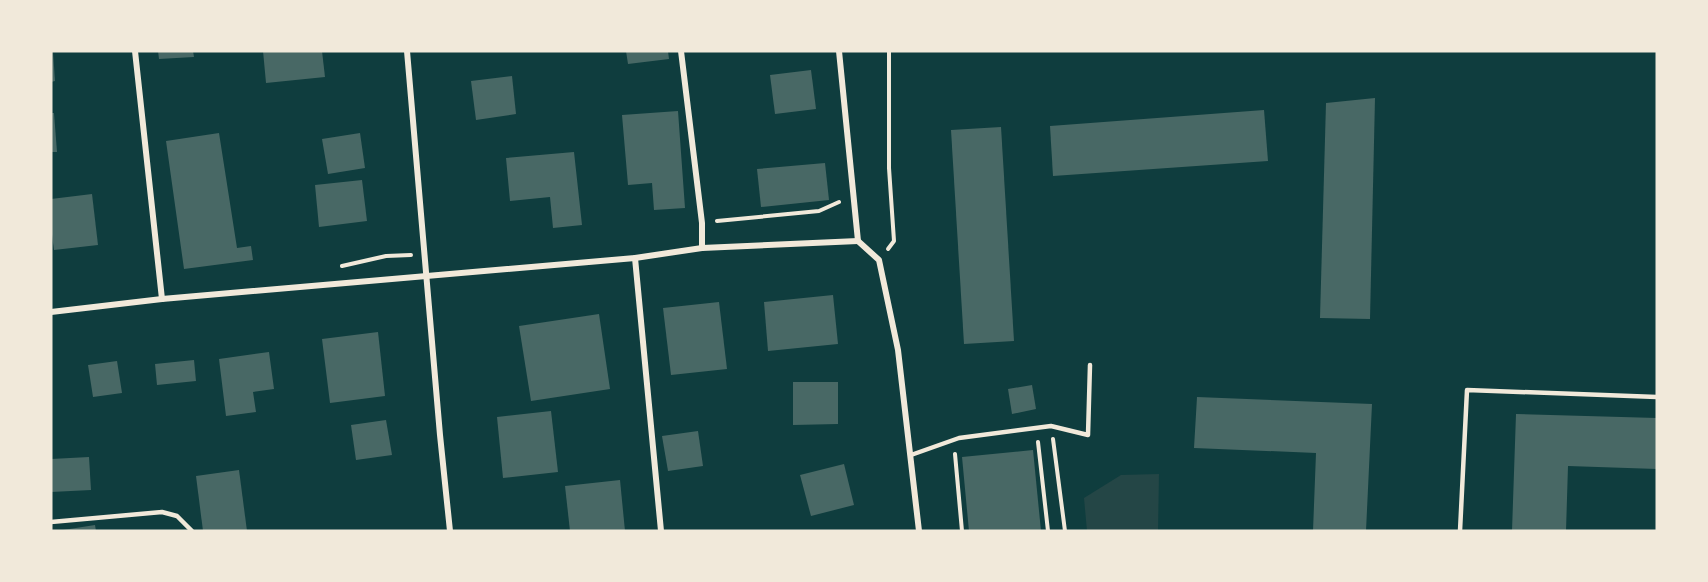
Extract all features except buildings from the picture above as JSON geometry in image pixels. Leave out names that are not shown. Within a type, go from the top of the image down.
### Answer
[{"type":"street","points":[[135,51],[162,299]]},
{"type":"street","points":[[407,51],[450,531]]},
{"type":"street","points":[[681,51],[702,223],[702,248]]},
{"type":"street","points":[[839,51],[858,241],[879,260],[898,350],[919,531]]},
{"type":"street","points":[[51,312],[162,299],[635,258],[702,248],[858,241]]},
{"type":"street","points":[[635,258],[661,531]]},
{"type":"lane","points":[[911,455],[959,438],[1051,426],[1088,435],[1090,365]]},
{"type":"lane","points":[[1460,531],[1467,390],[1657,397]]},
{"type":"lane","points":[[51,522],[162,512],[177,516],[192,531]]},
{"type":"path","points":[[879,260],[894,241],[889,168],[889,51]]},
{"type":"path","points":[[702,223],[819,212],[854,196]]},
{"type":"path","points":[[334,267],[386,256],[424,255]]},
{"type":"path","points":[[1051,426],[1065,531]]},
{"type":"path","points":[[1028,444],[1038,442],[1048,531]]},
{"type":"path","points":[[962,531],[954,452],[965,451]]},
{"type":"shaded area","points":[[1159,474],[1158,531],[1087,531],[1084,498],[1121,475]]}]
